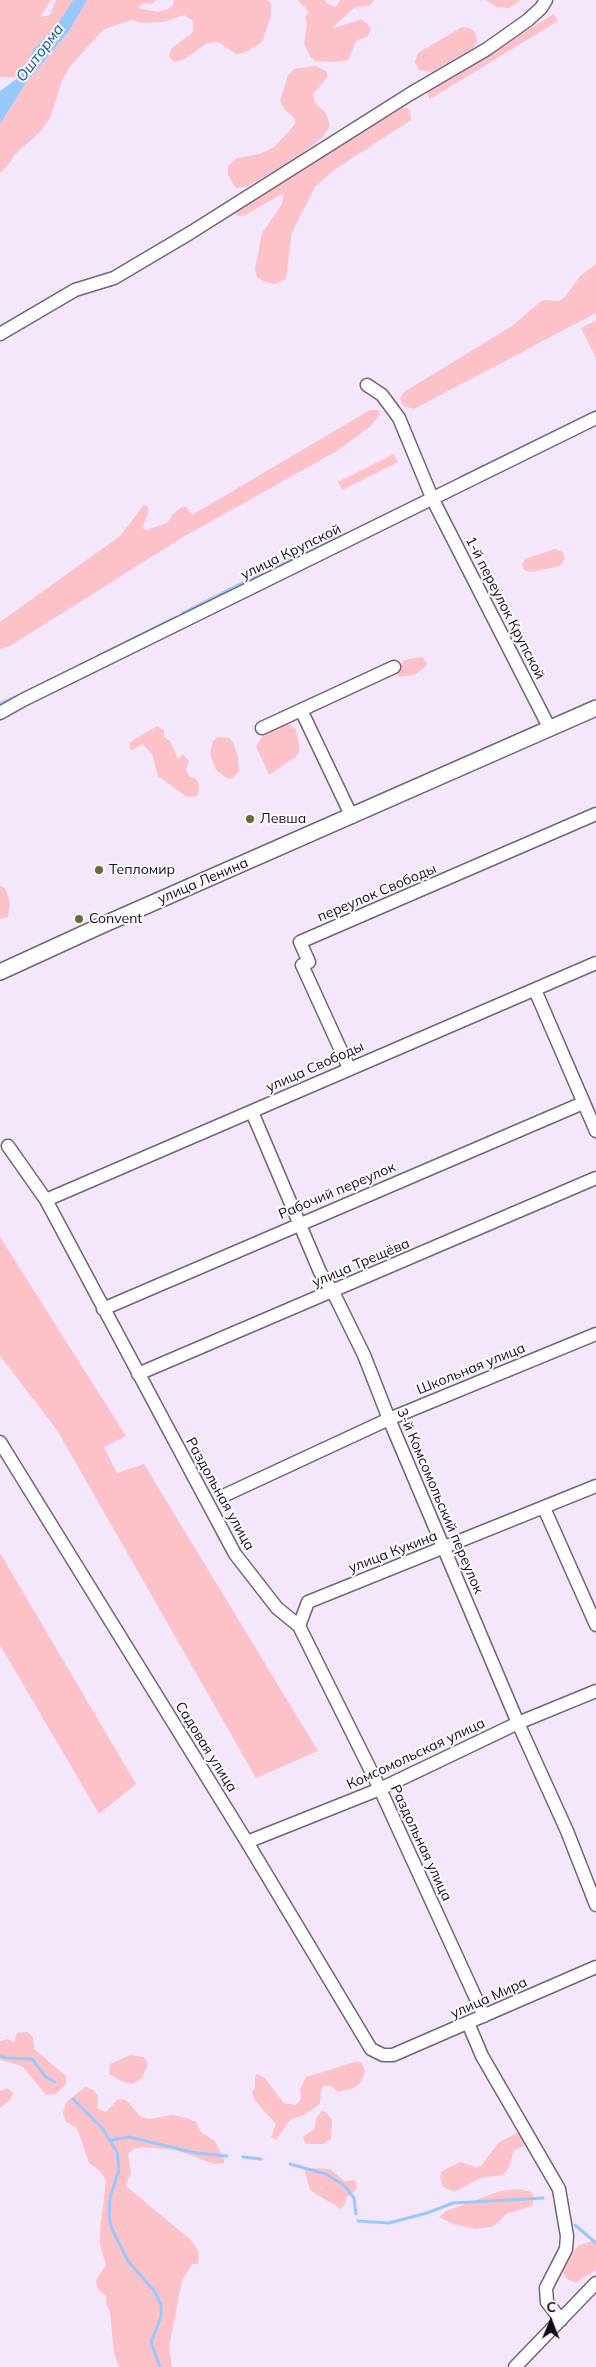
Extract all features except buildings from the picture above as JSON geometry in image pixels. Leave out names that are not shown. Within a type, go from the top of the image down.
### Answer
[{"type":"street","points":[[0,334],[75,290],[114,278],[190,233],[402,99],[487,49],[528,20],[541,8],[546,0]]},
{"type":"street","name":"1-й переулок Крупской","points":[[367,386],[382,395],[399,418],[433,500],[550,729]]},
{"type":"street","name":"улица Крупской","points":[[0,713],[596,418]]},
{"type":"street","points":[[262,728],[394,667]]},
{"type":"street","name":"улица Ленина","points":[[0,972],[98,926],[352,817],[596,708]]},
{"type":"street","points":[[301,710],[352,817]]},
{"type":"street","name":"переулок Свободы","points":[[349,1068],[302,966],[309,962],[300,942],[596,814]]},
{"type":"street","name":"улица Свободы","points":[[46,1200],[596,963]]},
{"type":"street","points":[[535,990],[596,1131]]},
{"type":"street","name":"Рабочий переулок","points":[[103,1309],[583,1103]]},
{"type":"street","name":"3-й Комсомольский переулок","points":[[252,1112],[320,1272],[364,1355],[389,1419],[518,1723],[568,1831],[596,1905]]},
{"type":"street","name":"Раздольная улица","points":[[8,1146],[46,1200],[235,1554],[277,1608],[299,1626],[380,1789],[484,2016]]},
{"type":"street","name":"улица Трещёва","points":[[138,1374],[596,1178]]},
{"type":"street","name":"Школьная улица","points":[[223,1496],[389,1419],[596,1334]]},
{"type":"street","name":"Садовая улица","points":[[0,1442],[247,1842],[367,2045],[378,2054],[393,2055]]},
{"type":"street","name":"улица Кукина","points":[[299,1626],[308,1602],[444,1549],[596,1486]]},
{"type":"street","points":[[544,1508],[596,1625]]},
{"type":"street","name":"Комсомольская улица","points":[[247,1842],[380,1789],[518,1723],[596,1691]]},
{"type":"street","name":"улица Мира","points":[[393,2055],[468,2024],[596,1966]]},
{"type":"street","points":[[468,2024],[482,2056],[559,2189],[567,2236],[566,2249],[546,2288],[547,2302],[561,2320]]},
{"type":"street","points":[[515,2367],[596,2283]]},
{"type":"shaded area","points":[[0,0],[51,0],[40,17],[50,15],[56,0],[73,0],[55,28],[32,51],[29,63],[19,77],[0,77]]},
{"type":"shaded area","points":[[87,0],[157,0],[151,4],[143,3],[138,8],[158,12],[168,9],[173,5],[174,0],[267,0],[271,3],[271,16],[262,42],[245,53],[236,54],[218,42],[207,43],[185,59],[175,62],[169,57],[171,49],[193,32],[193,21],[184,15],[163,22],[140,23],[132,20],[104,29],[72,64],[62,80],[50,118],[39,133],[14,155],[9,164],[0,173],[0,124],[26,83],[70,30]]},
{"type":"shaded area","points":[[298,0],[325,0],[327,4],[336,7],[340,0],[374,0],[369,6],[355,7],[331,29],[362,19],[371,28],[368,36],[356,41],[348,60],[334,62],[315,61],[304,44],[307,24],[305,17],[309,12]]},
{"type":"shaded area","points":[[486,0],[521,0],[509,8],[497,7]]},
{"type":"shaded area","points":[[554,14],[558,21],[430,99],[426,92]]},
{"type":"shaded area","points":[[462,27],[470,28],[476,34],[477,41],[473,48],[432,72],[419,70],[415,62],[418,53]]},
{"type":"shaded area","points":[[315,66],[326,71],[328,76],[313,94],[315,103],[326,113],[330,126],[323,137],[296,158],[248,186],[236,188],[228,175],[228,166],[237,158],[260,154],[274,147],[290,130],[295,123],[294,118],[285,110],[280,101],[288,75],[294,69]]},
{"type":"shaded area","points":[[402,108],[407,108],[410,111],[411,119],[408,122],[334,170],[315,187],[292,232],[286,279],[275,284],[265,282],[257,277],[255,269],[262,233],[282,204],[284,193],[245,215],[238,216],[235,213],[237,209]]},
{"type":"shaded area","points":[[596,264],[596,313],[414,409],[403,406],[400,398],[404,392],[512,326],[540,302],[544,300],[559,301],[565,297],[580,276]]},
{"type":"shaded area","points":[[596,320],[596,358],[581,328]]},
{"type":"shaded area","points":[[370,410],[379,410],[380,414],[370,427],[335,452],[183,537],[10,646],[0,649],[0,622],[120,536],[144,505],[148,507],[148,513],[142,528],[146,530],[167,523],[173,514],[182,507],[186,507],[192,515]]},
{"type":"shaded area","points":[[394,454],[398,462],[342,490],[338,482]]},
{"type":"shaded area","points":[[555,549],[563,552],[565,558],[560,566],[532,572],[524,570],[522,565],[525,559]]},
{"type":"shaded area","points":[[422,657],[427,663],[424,668],[414,675],[399,677],[397,672],[404,660]]},
{"type":"shaded area","points":[[278,721],[287,722],[296,730],[300,749],[297,756],[269,775],[256,746],[263,735]]},
{"type":"shaded area","points":[[157,726],[164,730],[164,737],[170,741],[178,759],[183,754],[189,762],[186,770],[189,776],[196,779],[199,784],[198,796],[187,797],[158,776],[152,754],[142,744],[133,750],[130,749],[130,742]]},
{"type":"shaded area","points":[[218,737],[229,738],[233,742],[238,756],[239,771],[233,778],[228,779],[216,770],[210,754],[213,741]]},
{"type":"shaded area","points":[[0,886],[5,888],[10,902],[8,917],[0,919]]},
{"type":"shaded area","points":[[0,1237],[126,1436],[104,1447],[117,1473],[144,1464],[318,1751],[256,1778],[57,1430],[0,1356]]},
{"type":"shaded area","points":[[0,1553],[136,1784],[99,1814],[0,1645]]},
{"type":"shaded area","points":[[27,2032],[33,2037],[34,2049],[66,2076],[66,2084],[56,2094],[46,2095],[22,2066],[0,2060],[0,2041],[8,2039],[14,2042],[17,2033]]},
{"type":"shaded area","points":[[130,2055],[144,2057],[148,2064],[142,2078],[133,2084],[123,2082],[109,2074],[110,2064]]},
{"type":"shaded area","points":[[358,2061],[363,2065],[365,2072],[361,2082],[354,2088],[338,2092],[331,2086],[323,2086],[320,2104],[304,2115],[290,2120],[276,2140],[271,2137],[276,2124],[255,2101],[252,2092],[255,2087],[255,2076],[257,2074],[265,2078],[284,2103],[296,2105],[301,2099],[300,2089],[306,2077]]},
{"type":"shaded area","points":[[85,2087],[94,2090],[98,2096],[97,2108],[106,2112],[118,2099],[126,2100],[141,2117],[149,2119],[172,2115],[196,2122],[201,2132],[215,2141],[224,2159],[224,2163],[214,2164],[176,2150],[142,2147],[133,2149],[128,2154],[131,2172],[126,2186],[191,2240],[199,2252],[198,2264],[192,2264],[182,2281],[169,2347],[172,2367],[119,2367],[114,2353],[110,2312],[106,2303],[107,2297],[98,2289],[96,2283],[97,2278],[106,2265],[100,2245],[100,2231],[106,2180],[99,2170],[89,2163],[77,2128],[66,2122],[63,2113],[66,2102]]},
{"type":"shaded area","points":[[7,2088],[13,2092],[11,2099],[0,2108],[0,2091]]},
{"type":"shaded area","points":[[322,2111],[326,2112],[332,2120],[331,2139],[323,2144],[305,2144],[303,2137],[314,2129],[317,2117]]},
{"type":"shaded area","points":[[517,2133],[522,2135],[525,2143],[522,2147],[514,2150],[509,2167],[503,2175],[481,2178],[454,2192],[442,2186],[440,2176],[442,2171],[460,2162],[475,2167],[481,2166],[499,2142]]},
{"type":"shaded area","points":[[308,2168],[330,2169],[344,2181],[355,2180],[357,2189],[347,2197],[341,2209],[310,2190],[305,2172]]},
{"type":"shaded area","points":[[519,2189],[531,2192],[534,2198],[532,2206],[506,2214],[491,2227],[475,2229],[453,2224],[439,2217],[446,2211],[500,2191]]},
{"type":"shaded area","points":[[596,2240],[596,2270],[575,2283],[567,2279],[563,2272],[564,2263],[579,2245]]},
{"type":"water","name":"Ошторма","points":[[73,0],[87,0],[70,30],[26,83],[0,124],[0,91],[19,77],[29,63],[32,51],[55,28]]},
{"type":"waterway","points":[[461,477],[596,411]]},
{"type":"waterway","points":[[271,569],[345,534]]},
{"type":"waterway","points":[[183,613],[262,573]]},
{"type":"waterway","points":[[98,656],[176,617]]},
{"type":"waterway","points":[[77,667],[92,659]]},
{"type":"waterway","points":[[0,704],[15,697]]},
{"type":"waterway","points":[[0,2056],[32,2059],[46,2077],[55,2082]]},
{"type":"waterway","points":[[73,2099],[102,2128],[117,2152],[119,2169],[110,2198],[109,2217],[112,2229],[128,2261],[155,2292],[161,2305],[161,2317],[151,2342],[160,2367]]},
{"type":"waterway","points":[[111,2140],[129,2137],[196,2153],[227,2156]]},
{"type":"waterway","points":[[243,2157],[261,2159]]},
{"type":"waterway","points":[[290,2164],[326,2174],[344,2185],[354,2198],[356,2214]]},
{"type":"waterway","points":[[358,2221],[389,2223],[427,2213],[453,2203],[543,2198]]},
{"type":"waterway","points":[[575,2225],[596,2243]]},
{"type":"place","name":"Левша","points":[[250,819]]},
{"type":"place","name":"Тепломир","points":[[99,870]]},
{"type":"place","name":"Convent","points":[[79,919]]}]
